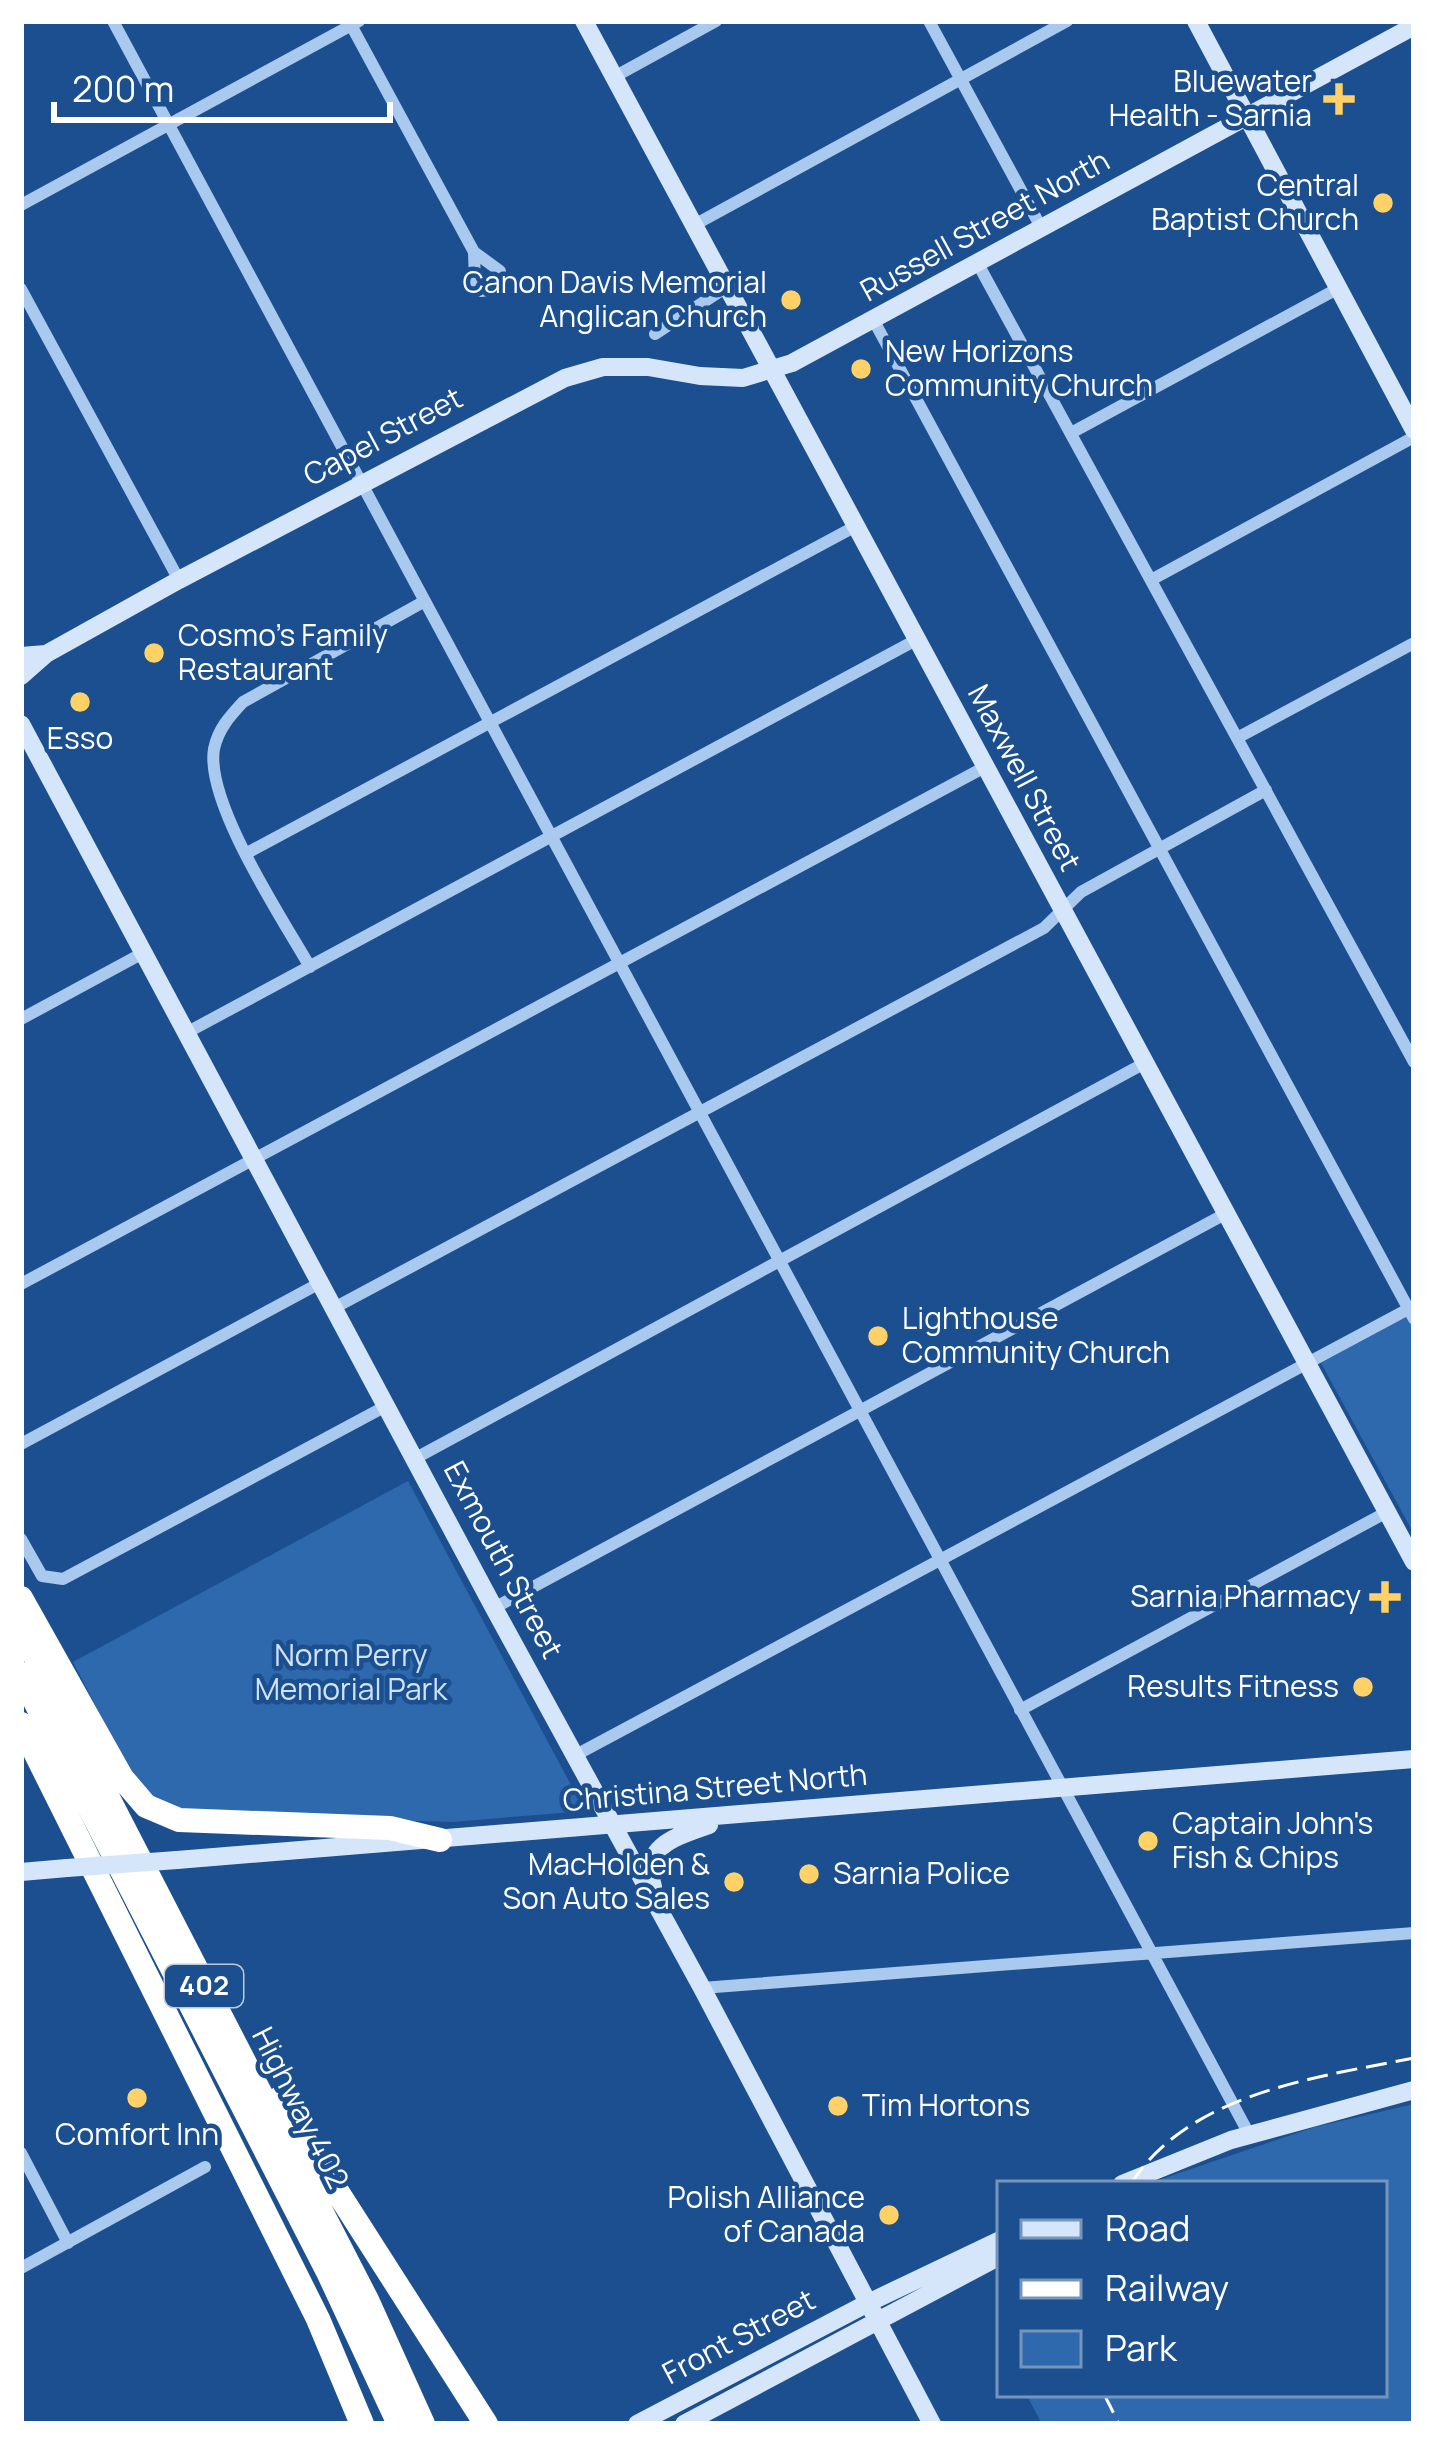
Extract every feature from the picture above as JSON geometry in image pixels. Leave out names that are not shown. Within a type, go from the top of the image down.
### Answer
[{"type":"highway","points":[[21,1598],[122,1778],[155,1811],[191,1823],[391,1828],[440,1840]]},
{"type":"highway","name":"Highway 402","points":[[21,1629],[367,2300],[423,2424]]},
{"type":"highway","points":[[21,1674],[328,2272],[399,2424]]},
{"type":"highway","name":"Highway 402","points":[[21,1700],[318,2277],[388,2424]]},
{"type":"highway","points":[[21,1724],[318,2319],[362,2424]]},
{"type":"highway","points":[[21,1758],[109,1903]]},
{"type":"highway","points":[[103,1789],[286,2113],[486,2424]]},
{"type":"highway","points":[[259,2199],[376,2424]]},
{"type":"main road","name":"Maxwell Street","points":[[584,21],[1414,1562]]},
{"type":"main road","points":[[1196,21],[1414,433]]},
{"type":"main road","name":"Russell Street North","points":[[772,371],[874,321],[1414,26]]},
{"type":"main road","name":"Capel Street","points":[[21,676],[46,654],[179,580],[525,396],[603,367],[743,378],[772,371]]},
{"type":"main road","name":"Capel Street","points":[[21,656],[46,654]]},
{"type":"main road","name":"Exmouth Street","points":[[21,724],[932,2424]]},
{"type":"main road","name":"Christina Street North","points":[[21,1872],[1414,1760]]},
{"type":"main road","points":[[662,1914],[650,1877],[653,1852],[666,1841],[730,1818]]},
{"type":"main road","points":[[1129,2181],[1249,2134],[1414,2090]]},
{"type":"main road","points":[[872,2313],[997,2242]]},
{"type":"main road","points":[[872,2313],[997,2257]]},
{"type":"main road","name":"Front Street","points":[[637,2424],[872,2313]]},
{"type":"main road","name":"Front Street","points":[[684,2424],[872,2313]]},
{"type":"street","points":[[113,21],[1249,2134]]},
{"type":"street","points":[[614,77],[716,21]]},
{"type":"street","points":[[929,21],[1042,229]]},
{"type":"street","points":[[696,224],[1067,21]]},
{"type":"street","points":[[21,205],[355,23],[474,252]]},
{"type":"street","points":[[978,264],[1410,1044],[1414,1061]]},
{"type":"street","points":[[656,334],[728,286]]},
{"type":"street","points":[[21,289],[179,580]]},
{"type":"street","points":[[1071,433],[1337,289]]},
{"type":"street","points":[[574,1756],[1307,1363],[1412,1312],[874,321]]},
{"type":"street","points":[[1151,580],[1414,433]]},
{"type":"street","points":[[247,854],[856,526]]},
{"type":"street","points":[[310,967],[216,788],[214,750],[222,726],[243,702],[425,601]]},
{"type":"street","points":[[186,1034],[916,640]]},
{"type":"street","points":[[1237,737],[1414,643]]},
{"type":"street","points":[[21,1284],[985,767]]},
{"type":"street","points":[[334,1308],[1043,928],[1081,892],[1266,790]]},
{"type":"street","points":[[21,1019],[143,953]]},
{"type":"street","points":[[414,1459],[1143,1064]]},
{"type":"street","points":[[494,1607],[1225,1214]]},
{"type":"street","points":[[21,1444],[320,1283]]},
{"type":"street","points":[[21,1539],[46,1579],[74,1574],[386,1406]]},
{"type":"street","points":[[1020,1710],[1388,1512]]},
{"type":"street","points":[[702,1988],[1414,1933]]},
{"type":"street","points":[[21,2153],[68,2243]]},
{"type":"street","points":[[21,2267],[205,2167]]},
{"type":"green space","points":[[1408,1316],[1414,1327],[1414,1534],[1321,1363]]},
{"type":"green space","name":"Norm Perry Memorial Park","points":[[408,1481],[585,1811],[452,1822],[195,1814],[155,1799],[132,1776],[73,1662]]},
{"type":"green space","points":[[1414,2104],[1414,2424],[1042,2424],[1028,2397],[1387,2397],[1387,2181],[1156,2181],[1315,2127]]},
{"type":"railway","points":[[1133,2181],[1156,2153],[1220,2109],[1297,2082],[1414,2058]]},
{"type":"railway","points":[[1106,2397],[1119,2424]]},
{"type":"place","name":"Bluewater Health - Sarnia","points":[[1339,99]]},
{"type":"place","name":"Central Baptist Church","points":[[1383,203]]},
{"type":"place","name":"Canon Davis Memorial Anglican Church","points":[[791,300]]},
{"type":"place","name":"New Horizons Community Church","points":[[861,369]]},
{"type":"place","name":"Cosmo's Family Restaurant","points":[[154,653]]},
{"type":"place","name":"Esso","points":[[80,702]]},
{"type":"place","name":"Lighthouse Community Church","points":[[878,1336]]},
{"type":"place","name":"Sarnia Pharmacy","points":[[1385,1597]]},
{"type":"place","name":"Results Fitness","points":[[1363,1687]]},
{"type":"place","name":"Captain John's Fish & Chips","points":[[1148,1841]]},
{"type":"place","name":"Sarnia Police","points":[[809,1874]]},
{"type":"place","name":"MacHolden & Son Auto Sales","points":[[734,1882]]},
{"type":"place","name":"Comfort Inn","points":[[137,2098]]},
{"type":"place","name":"Tim Hortons","points":[[838,2106]]},
{"type":"place","name":"Polish Alliance of Canada","points":[[889,2215]]}]
